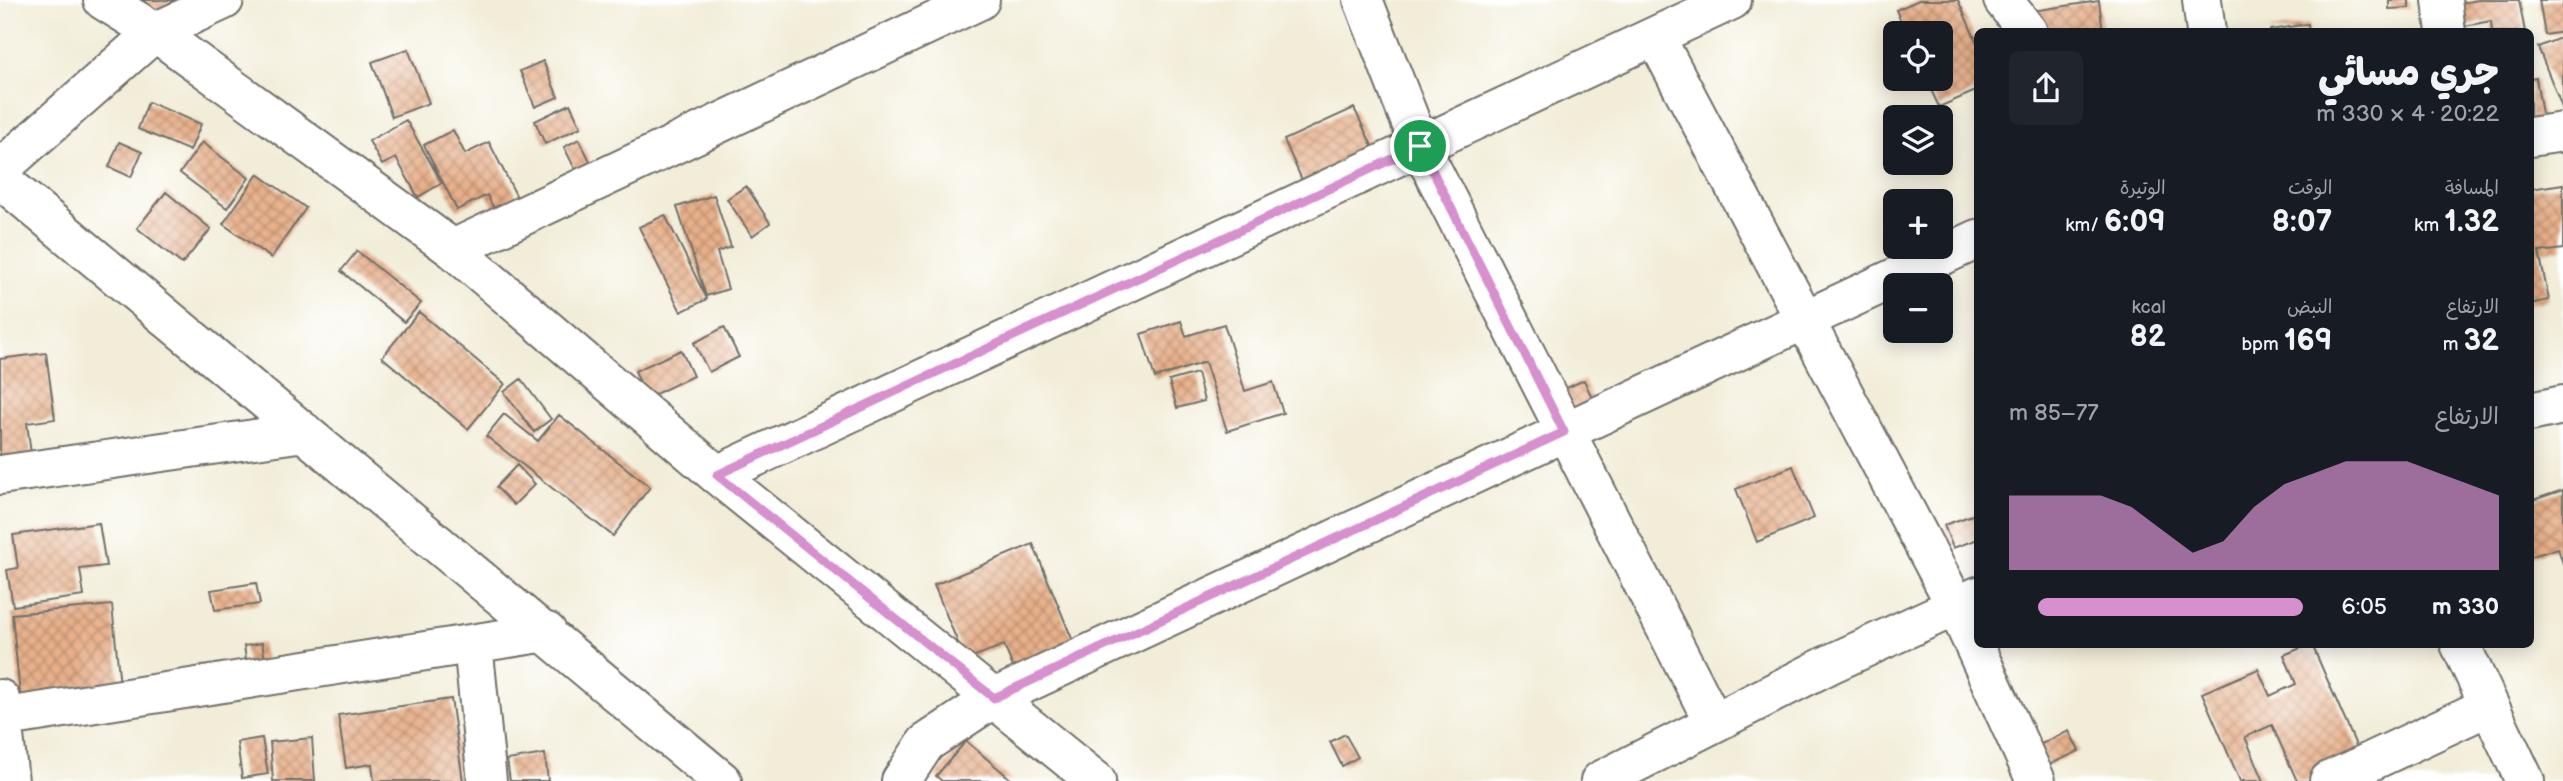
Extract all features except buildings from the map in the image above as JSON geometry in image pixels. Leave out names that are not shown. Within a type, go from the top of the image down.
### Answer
[{"type":"street","points":[[103,0],[155,32],[453,249],[717,475],[1096,781]]},
{"type":"street","points":[[0,169],[155,32],[224,0]]},
{"type":"street","points":[[453,249],[980,0]]},
{"type":"street","points":[[1363,0],[1420,146],[1714,723]]},
{"type":"street","points":[[717,475],[1732,0]]},
{"type":"street","points":[[2003,0],[2025,28]]},
{"type":"street","points":[[2202,0],[2206,28]]},
{"type":"street","points":[[2442,0],[2446,28]]},
{"type":"street","points":[[1655,36],[1806,319],[1967,601],[1974,619]]},
{"type":"street","points":[[2534,136],[2563,132]]},
{"type":"street","points":[[0,180],[547,632],[722,781]]},
{"type":"street","points":[[901,781],[926,743],[994,698],[1974,241]]},
{"type":"street","points":[[2534,411],[2563,405]]},
{"type":"street","points":[[0,474],[304,432]]},
{"type":"street","points":[[1600,781],[1967,601]]},
{"type":"street","points":[[9,781],[1,711],[547,632]]},
{"type":"street","points":[[473,644],[487,781]]},
{"type":"street","points":[[1985,648],[2036,781]]},
{"type":"street","points":[[2462,648],[2525,781]]},
{"type":"street","points":[[2329,781],[2489,706]]},
{"type":"route","points":[[1420,146],[1564,432],[994,698],[717,475],[1157,269],[1420,146]]}]
